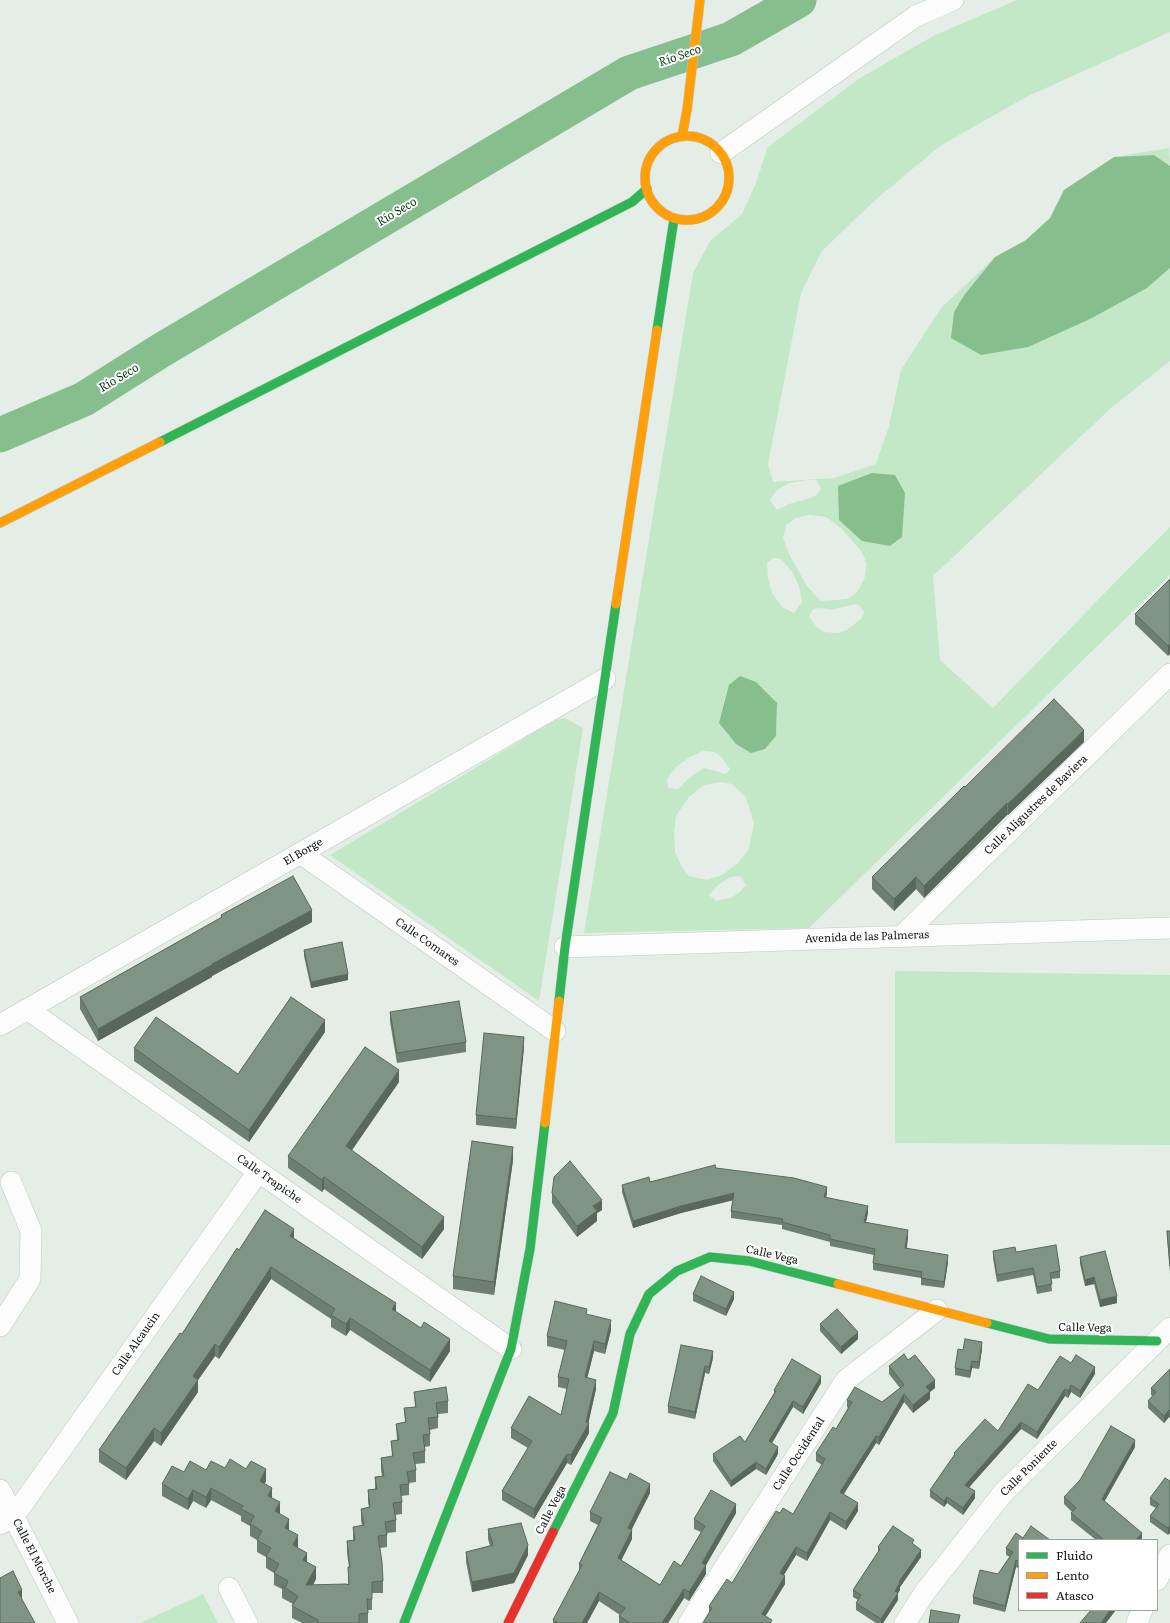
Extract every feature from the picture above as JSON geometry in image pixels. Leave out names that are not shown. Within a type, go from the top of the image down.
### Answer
[{"type":"street","points":[[682,136],[687,110],[700,0]]},
{"type":"street","points":[[721,153],[916,16],[953,0]]},
{"type":"street","points":[[682,136],[704,139],[721,153],[730,172],[727,194],[715,211],[696,220],[674,219],[659,210],[647,189],[645,174],[652,155],[665,142],[682,136]]},
{"type":"street","points":[[0,523],[632,202],[647,189]]},
{"type":"street","points":[[404,1623],[510,1349],[530,1249],[565,946],[674,219]]},
{"type":"street","name":"Calle Aligustres de Baviera","points":[[902,936],[1170,674]]},
{"type":"street","name":"El Borge","points":[[0,1025],[605,679]]},
{"type":"street","name":"Calle Comares","points":[[300,853],[555,1030]]},
{"type":"street","name":"Avenida de las Palmeras","points":[[565,946],[1170,928]]},
{"type":"street","name":"Calle Trapiche","points":[[27,1009],[510,1349]]},
{"type":"street","name":"Calle Alcaucin","points":[[7,1520],[258,1172]]},
{"type":"street","points":[[0,1326],[30,1280],[31,1231],[11,1182]]},
{"type":"street","name":"Calle Vega","points":[[508,1623],[613,1413],[630,1334],[649,1294],[677,1271],[710,1257],[749,1261],[1049,1339],[1164,1334]]},
{"type":"street","name":"Calle Occidental","points":[[689,1623],[846,1380],[937,1310]]},
{"type":"street","name":"Calle Poniente","points":[[905,1623],[925,1592],[1003,1493],[1164,1334]]},
{"type":"street","name":"Calle El Morche","points":[[0,1490],[7,1520],[68,1623]]},
{"type":"street","points":[[1158,1578],[1170,1555]]},
{"type":"street","points":[[229,1588],[247,1623]]},
{"type":"street","points":[[1137,1623],[1142,1611]]},
{"type":"shaded area","points":[[1017,0],[1170,0],[1170,32],[1026,97],[940,146],[874,201],[822,251],[801,293],[768,464],[773,482],[834,478],[876,464],[889,426],[901,370],[941,308],[995,257],[965,294],[1147,288],[1170,268],[1170,361],[1111,408],[933,576],[940,660],[993,708],[1170,527],[1170,575],[809,928],[584,933],[693,273],[710,241],[742,214],[756,183],[768,147],[860,78],[935,35]],"holes":[[[807,480],[817,480],[821,489],[817,495],[789,504],[777,510],[770,500],[777,490],[789,483]],[[809,515],[826,517],[841,528],[862,552],[867,564],[864,580],[858,591],[848,599],[821,601],[807,586],[790,556],[783,538],[786,525],[796,518]],[[773,558],[781,559],[792,571],[799,586],[802,602],[794,613],[782,607],[772,593],[768,579],[767,563]],[[855,604],[859,605],[864,612],[862,618],[847,630],[838,633],[824,632],[815,625],[809,616],[813,609],[822,608],[830,610]],[[777,703],[776,736],[765,749]],[[703,751],[715,752],[722,758],[730,769],[726,774],[704,768],[689,778],[678,789],[668,788],[667,779],[676,767],[690,757]],[[721,782],[732,784],[746,797],[754,824],[749,849],[738,863],[722,875],[707,880],[689,876],[683,869],[675,852],[674,833],[676,816],[689,797],[704,785]],[[740,876],[746,885],[739,893],[730,898],[716,901],[709,895],[718,885],[730,877]]]},
{"type":"shaded area","points":[[1169,148],[1170,166],[1153,155],[1114,157]]},
{"type":"shaded area","points":[[1154,155],[1170,166],[1170,268],[1147,288],[1090,319],[1028,347],[981,355],[951,338],[954,312],[965,294],[995,257],[1026,240],[1050,218],[1064,190],[1114,157]]},
{"type":"shaded area","points":[[872,473],[895,475],[905,493],[902,537],[890,546],[862,541],[839,520],[838,486]]},
{"type":"shaded area","points":[[740,676],[756,682],[777,703],[776,736],[765,749],[751,753],[736,744],[719,723],[729,685]]},
{"type":"shaded area","points":[[565,718],[583,728],[539,1001],[330,855],[555,720]]},
{"type":"shaded area","points":[[895,971],[1170,975],[1170,1145],[895,1143]]},
{"type":"shaded area","points":[[203,1594],[218,1623],[140,1623]]},
{"type":"building","points":[[1170,579],[1170,644],[1168,646],[1135,614]]},
{"type":"building","points":[[1054,699],[1084,730],[1008,804],[1007,803],[924,886],[916,877],[894,899],[872,877]]},
{"type":"building","points":[[293,876],[312,910],[212,964],[98,1029],[80,997],[222,917],[221,915]]},
{"type":"building","points":[[342,942],[348,974],[311,982],[304,950]]},
{"type":"building","points":[[291,997],[325,1020],[249,1130],[134,1048],[156,1017],[238,1074]]},
{"type":"building","points":[[459,1001],[466,1042],[397,1053],[390,1012]]},
{"type":"building","points":[[484,1033],[524,1037],[516,1119],[476,1115]]},
{"type":"building","points":[[365,1047],[399,1070],[346,1146],[444,1217],[422,1247],[324,1177],[322,1180],[288,1156]]},
{"type":"building","points":[[472,1141],[513,1147],[494,1282],[453,1276]]},
{"type":"building","points":[[570,1161],[602,1200],[593,1206],[597,1211],[577,1226],[552,1193],[554,1177]]},
{"type":"building","points":[[715,1165],[716,1168],[794,1178],[827,1187],[824,1197],[868,1206],[864,1222],[908,1230],[905,1248],[948,1255],[944,1282],[921,1278],[922,1272],[873,1263],[875,1249],[830,1239],[830,1235],[782,1222],[783,1219],[731,1211],[734,1193],[681,1206],[633,1221],[622,1185],[649,1177],[650,1182]]},
{"type":"building","points":[[265,1210],[294,1229],[290,1236],[396,1303],[392,1309],[421,1328],[424,1322],[450,1339],[430,1370],[350,1318],[346,1324],[331,1315],[335,1309],[271,1267],[219,1347],[215,1344],[193,1376],[198,1380],[161,1433],[154,1428],[126,1468],[99,1450],[180,1333],[182,1334],[237,1248],[239,1250]]},
{"type":"building","points":[[1167,1231],[1170,1231],[1170,1266]]},
{"type":"building","points":[[1056,1245],[1060,1271],[1050,1273],[1052,1284],[1037,1287],[1033,1268],[997,1275],[993,1251],[1015,1247],[1016,1252]]},
{"type":"building","points":[[1105,1251],[1117,1296],[1100,1300],[1094,1277],[1085,1280],[1080,1257]]},
{"type":"building","points":[[701,1276],[734,1292],[726,1309],[693,1294]]},
{"type":"building","points":[[555,1301],[587,1309],[586,1314],[611,1320],[605,1344],[594,1341],[585,1377],[596,1380],[586,1422],[589,1423],[571,1455],[567,1454],[534,1509],[502,1491],[532,1441],[511,1428],[529,1396],[561,1415],[569,1379],[558,1377],[567,1341],[547,1336]]},
{"type":"building","points":[[837,1309],[858,1332],[841,1347],[820,1324]]},
{"type":"building","points":[[965,1339],[982,1342],[979,1362],[972,1361],[970,1371],[955,1368],[958,1349],[963,1350]]},
{"type":"building","points":[[681,1345],[713,1351],[709,1367],[705,1366],[695,1412],[668,1406]]},
{"type":"building","points":[[904,1354],[908,1360],[915,1355],[935,1380],[926,1387],[930,1391],[913,1405],[904,1394],[879,1437],[876,1436],[840,1492],[858,1503],[846,1522],[830,1512],[807,1553],[796,1547],[780,1573],[785,1576],[762,1614],[772,1620],[770,1623],[703,1623],[712,1608],[709,1606],[727,1579],[732,1583],[776,1511],[780,1513],[783,1508],[793,1514],[825,1459],[816,1453],[833,1427],[836,1429],[852,1402],[847,1400],[855,1387],[882,1402],[904,1385],[889,1366]]},
{"type":"building","points":[[1076,1355],[1095,1367],[1080,1391],[1071,1385],[1068,1391],[1065,1389],[1037,1432],[1021,1422],[965,1485],[975,1491],[963,1508],[947,1497],[944,1501],[930,1490],[955,1454],[954,1453],[985,1419],[998,1431],[1028,1384],[1038,1390],[1060,1356],[1071,1363]]},
{"type":"building","points":[[792,1359],[821,1376],[803,1407],[793,1401],[769,1441],[778,1447],[766,1469],[756,1462],[731,1481],[713,1454],[740,1436],[745,1442],[776,1391],[774,1390]]},
{"type":"building","points":[[1170,1369],[1170,1411],[1169,1410],[1164,1416],[1148,1401],[1156,1392],[1151,1388]]},
{"type":"building","points":[[446,1387],[448,1401],[436,1403],[438,1417],[428,1418],[430,1434],[423,1435],[425,1451],[413,1453],[416,1470],[407,1472],[409,1484],[400,1485],[402,1502],[393,1503],[396,1520],[385,1522],[387,1535],[378,1536],[383,1581],[372,1582],[372,1599],[367,1599],[368,1613],[359,1614],[359,1623],[318,1623],[318,1620],[292,1606],[298,1596],[282,1586],[286,1586],[288,1581],[274,1573],[279,1564],[266,1556],[271,1548],[257,1540],[262,1531],[250,1524],[254,1516],[241,1509],[243,1506],[211,1488],[206,1497],[193,1490],[188,1499],[162,1484],[172,1466],[184,1472],[190,1461],[206,1470],[211,1461],[225,1468],[230,1459],[246,1469],[251,1461],[266,1469],[260,1481],[272,1488],[268,1496],[280,1502],[275,1511],[289,1519],[285,1528],[298,1535],[293,1545],[307,1553],[303,1560],[316,1567],[306,1585],[349,1585],[348,1567],[350,1567],[347,1541],[355,1540],[353,1527],[364,1525],[361,1509],[370,1507],[368,1490],[377,1489],[375,1477],[384,1476],[381,1458],[393,1456],[391,1441],[399,1440],[396,1424],[406,1422],[404,1408],[416,1407],[414,1392]]},
{"type":"building","points":[[1111,1426],[1135,1440],[1102,1499],[1142,1533],[1137,1539],[1103,1539],[1071,1513],[1076,1508],[1064,1497],[1080,1480]]},
{"type":"building","points":[[610,1472],[627,1480],[630,1473],[650,1484],[628,1528],[632,1530],[618,1558],[660,1585],[674,1561],[681,1566],[705,1526],[694,1519],[711,1490],[736,1504],[702,1563],[706,1565],[689,1592],[684,1589],[662,1623],[630,1623],[619,1616],[625,1608],[599,1592],[582,1623],[558,1623],[553,1620],[582,1565],[579,1564],[602,1518],[590,1512]]},
{"type":"building","points":[[1165,1478],[1170,1481],[1170,1526],[1168,1528],[1150,1516],[1159,1504],[1150,1498]]},
{"type":"building","points":[[521,1523],[528,1545],[514,1573],[472,1582],[466,1552],[493,1545],[488,1529]]},
{"type":"building","points":[[893,1526],[914,1540],[912,1543],[921,1550],[899,1582],[900,1583],[895,1591],[898,1593],[881,1619],[856,1603],[861,1595],[853,1590],[880,1549],[878,1547]]},
{"type":"building","points":[[1031,1526],[1049,1539],[1018,1539],[1018,1561],[1016,1560],[1005,1606],[973,1597],[980,1570],[998,1574],[1013,1552],[1006,1548],[1016,1533],[1023,1538]]},
{"type":"building","points":[[13,1571],[22,1590],[18,1592],[35,1623],[0,1623],[0,1578]]},
{"type":"building","points":[[931,1610],[960,1615],[958,1623],[929,1623]]},
{"type":"building","points":[[1090,1611],[1109,1611],[1101,1623],[1080,1623]]},
{"type":"waterway","name":"Río Seco","points":[[0,435],[84,399],[160,351],[629,73],[731,39],[799,0]]},
{"type":"traffic: fast","points":[[160,442],[632,202],[647,189]]},
{"type":"traffic: fast","points":[[657,330],[674,219]]},
{"type":"traffic: fast","points":[[559,1001],[565,947],[616,604]]},
{"type":"traffic: fast","points":[[404,1623],[511,1349],[530,1249],[545,1123]]},
{"type":"traffic: fast","points":[[553,1532],[613,1413],[630,1334],[649,1294],[677,1271],[710,1257],[749,1261],[838,1284]]},
{"type":"traffic: fast","points":[[987,1323],[1049,1339],[1157,1341]]},
{"type":"traffic: slow","points":[[682,136],[687,110],[700,0]]},
{"type":"traffic: slow","points":[[687,136],[695,137],[710,143],[722,155],[728,170],[729,178],[728,186],[722,201],[710,213],[695,219],[687,220],[679,219],[664,213],[652,201],[646,186],[645,178],[646,170],[652,155],[664,143],[679,137],[687,136]]},
{"type":"traffic: slow","points":[[616,604],[657,330]]},
{"type":"traffic: slow","points":[[0,523],[160,442]]},
{"type":"traffic: slow","points":[[545,1123],[559,1001]]},
{"type":"traffic: slow","points":[[838,1284],[987,1323]]},
{"type":"traffic: jam","points":[[508,1623],[553,1532]]}]
